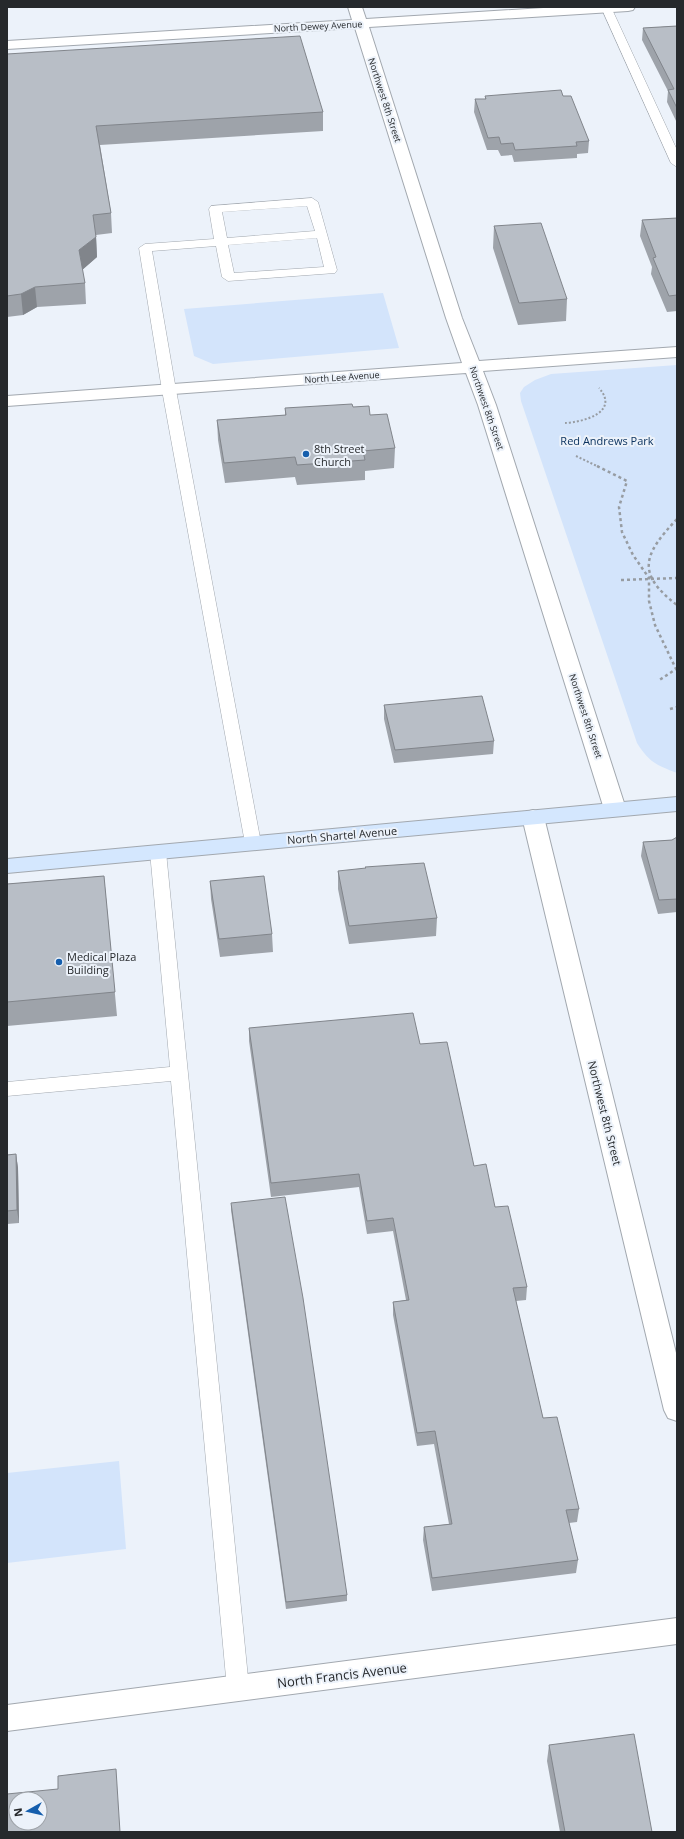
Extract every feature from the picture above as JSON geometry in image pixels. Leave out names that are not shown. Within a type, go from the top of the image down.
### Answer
[{"type":"street","name":"Northwest 8th Street","points":[[355,7],[454,318],[487,405],[615,809]]},
{"type":"street","name":"North Dewey Avenue","points":[[7,45],[628,7]]},
{"type":"street","name":"North Lee Avenue","points":[[7,402],[677,352]]},
{"type":"street","name":"North Shartel Avenue","points":[[7,866],[677,804]]},
{"type":"street","name":"Northwest 8th Street","points":[[533,817],[677,1410]]},
{"type":"street","name":"North Francis Avenue","points":[[7,1718],[677,1631]]},
{"type":"lane","points":[[606,8],[677,163]]},
{"type":"lane","points":[[312,202],[322,234],[331,270],[228,277],[215,209],[312,202]]},
{"type":"lane","points":[[253,843],[169,390],[145,248],[322,234]]},
{"type":"lane","points":[[158,852],[238,1688]]},
{"type":"lane","points":[[7,1089],[180,1073]]},
{"type":"path","points":[[565,423],[584,421],[600,413],[606,401],[604,395],[596,386]]},
{"type":"path","points":[[576,456],[627,481],[618,504],[621,528],[632,554],[649,578],[662,593],[677,605]]},
{"type":"path","points":[[658,681],[676,668],[667,654],[654,618],[647,591],[649,560],[654,548],[677,519]]},
{"type":"path","points":[[621,580],[677,578]]},
{"type":"path","points":[[670,708],[677,707]]},
{"type":"green space","points":[[383,293],[399,348],[213,364],[194,356],[184,309]]},
{"type":"green space","name":"Red Andrews Park","points":[[677,365],[677,773],[664,768],[649,759],[637,743],[521,401],[520,393],[524,387],[535,380],[551,374]]},
{"type":"green space","points":[[119,1461],[126,1549],[7,1563],[7,1473]]},
{"type":"building","points":[[677,26],[677,108],[668,90],[674,89],[643,28]]},
{"type":"building","points":[[300,36],[323,112],[96,126],[111,213],[93,215],[96,237],[79,250],[85,283],[35,287],[21,294],[7,296],[7,54]]},
{"type":"building","points":[[561,90],[563,96],[571,96],[589,141],[576,142],[577,146],[515,150],[513,143],[501,144],[499,137],[488,138],[475,99],[486,99],[485,96]]},
{"type":"building","points":[[677,218],[677,295],[669,296],[653,258],[656,257],[642,220]]},
{"type":"building","points":[[541,223],[567,299],[519,303],[494,226]]},
{"type":"building","points":[[352,404],[353,407],[369,406],[370,415],[387,414],[395,448],[363,451],[365,460],[297,465],[295,457],[224,463],[217,420],[286,415],[285,408]]},
{"type":"building","points":[[482,696],[494,741],[395,750],[384,705]]},
{"type":"building","points":[[677,837],[677,899],[659,900],[643,842],[672,840]]},
{"type":"building","points":[[424,863],[437,918],[349,926],[338,871],[366,868],[365,867]]},
{"type":"building","name":"Medical Plaza Building","points":[[104,876],[115,992],[7,1002],[7,884]]},
{"type":"building","points":[[264,876],[272,934],[219,939],[210,881]]},
{"type":"building","points":[[413,1013],[420,1044],[447,1042],[474,1166],[486,1164],[495,1207],[508,1206],[527,1287],[513,1288],[543,1418],[557,1417],[579,1509],[566,1510],[578,1560],[432,1578],[424,1527],[452,1524],[435,1431],[417,1433],[393,1302],[409,1300],[393,1218],[367,1221],[359,1174],[271,1183],[249,1028]]},
{"type":"building","points":[[16,1154],[17,1210],[7,1211],[7,1155]]},
{"type":"building","points":[[285,1197],[303,1298],[347,1595],[286,1602],[231,1203]]},
{"type":"building","points":[[634,1734],[652,1832],[565,1832],[549,1745]]},
{"type":"building","points":[[116,1769],[120,1832],[7,1832],[7,1794],[8,1831],[48,1831],[48,1791],[38,1791],[58,1789],[58,1776]]},
{"type":"place","name":"8th Street Church","points":[[306,454]]},
{"type":"place","name":"Medical Plaza Building","points":[[59,962]]}]
